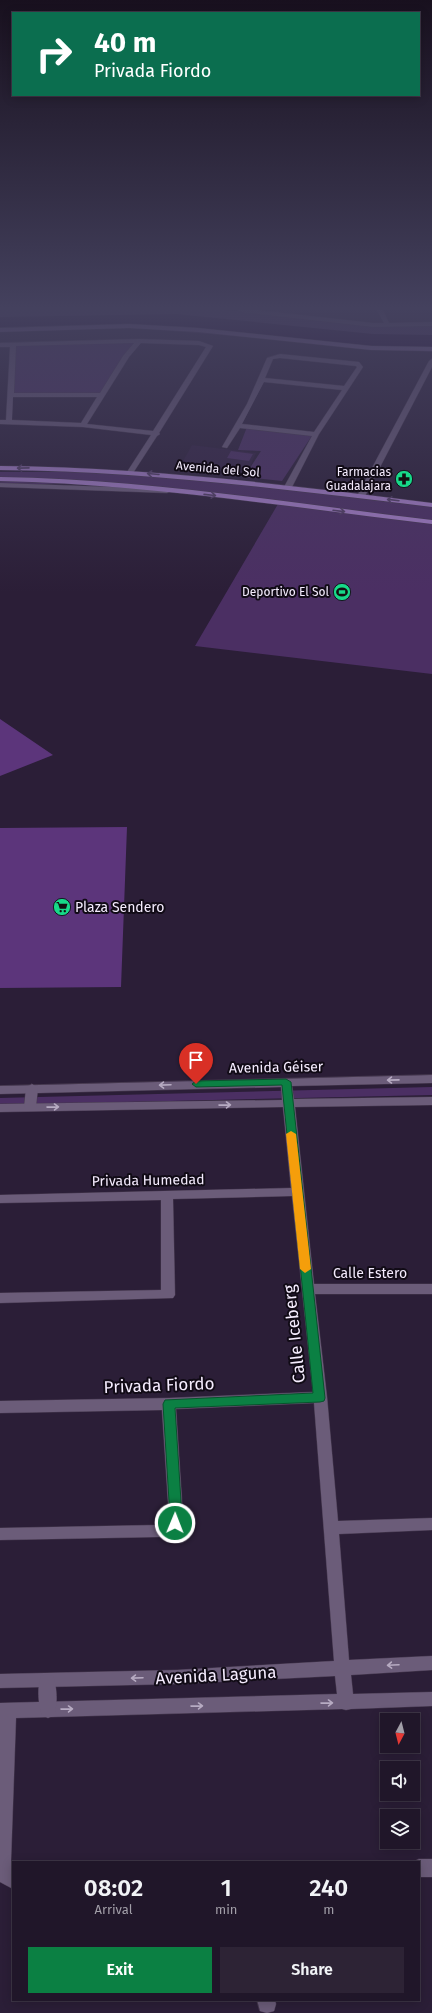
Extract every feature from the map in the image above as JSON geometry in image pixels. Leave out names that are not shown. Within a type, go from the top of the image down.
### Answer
[{"type":"main road","name":"Avenida del Sol","points":[[0,468],[42,468],[131,472],[288,487],[432,505]]},
{"type":"main road","name":"Avenida del Sol","points":[[0,479],[33,479],[124,485],[171,492],[432,522]]},
{"type":"street","points":[[9,421],[11,404]]},
{"type":"street","points":[[83,425],[97,404]]},
{"type":"street","points":[[131,472],[175,404]]},
{"type":"street","points":[[225,447],[250,404]]},
{"type":"street","points":[[288,487],[316,434],[334,404]]},
{"type":"street","points":[[361,496],[409,404]]},
{"type":"street","points":[[0,422],[9,421],[83,425],[157,434]]},
{"type":"street","points":[[238,426],[316,434]]},
{"type":"street","name":"Avenida del Sol","points":[[0,485],[171,492]]},
{"type":"street","name":"Avenida Géiser","points":[[0,1090],[432,1079]]},
{"type":"street","name":"Calle Iceberg","points":[[286,1082],[296,1192],[320,1398],[346,1703]]},
{"type":"street","points":[[30,1107],[32,1088]]},
{"type":"street","points":[[0,1108],[432,1101]]},
{"type":"street","name":"Privada Humedad","points":[[0,1199],[296,1192]]},
{"type":"street","points":[[0,1298],[168,1295],[168,1196]]},
{"type":"street","name":"Calle Estero","points":[[308,1290],[432,1289]]},
{"type":"street","name":"Privada Fiordo","points":[[0,1407],[169,1404],[320,1398]]},
{"type":"street","points":[[0,1534],[158,1531],[172,1529],[176,1517],[169,1404]]},
{"type":"street","points":[[330,1528],[432,1524]]},
{"type":"street","name":"Avenida Laguna","points":[[0,1681],[177,1677],[432,1663]]},
{"type":"street","points":[[47,1681],[48,1710]]},
{"type":"street","name":"Avenida Laguna","points":[[4,1711],[346,1703],[432,1699]]},
{"type":"street","points":[[4,1711],[2,1860],[5,1875],[12,1879]]},
{"type":"street","points":[[420,1868],[432,1868]]},
{"type":"shaded area","points":[[247,427],[313,434],[282,481],[244,477],[261,451],[238,450]]},
{"type":"shaded area","points":[[192,445],[256,453],[248,471],[182,463]]},
{"type":"shaded area","points":[[231,451],[253,454],[249,461],[227,458]]},
{"type":"shaded area","points":[[0,472],[113,472],[229,482],[432,506],[432,674],[195,646],[278,504],[96,484],[0,484]]},
{"type":"shaded area","points":[[432,1087],[432,1095],[0,1105],[0,1098]]},
{"type":"building","points":[[0,719],[53,755],[0,776]]},
{"type":"building","name":"Plaza Sendero","points":[[127,827],[121,987],[0,988],[0,828]]},
{"type":"slow traffic","points":[[291,1134],[305,1269]]},
{"type":"place","name":"Farmacias Guadalajara","points":[[404,479]]},
{"type":"place","name":"Deportivo El Sol","points":[[342,592]]},
{"type":"place","name":"Plaza Sendero","points":[[62,907]]},
{"type":"route","points":[[175,1523],[176,1517],[169,1404],[320,1398],[296,1192],[286,1082],[196,1084]]}]
